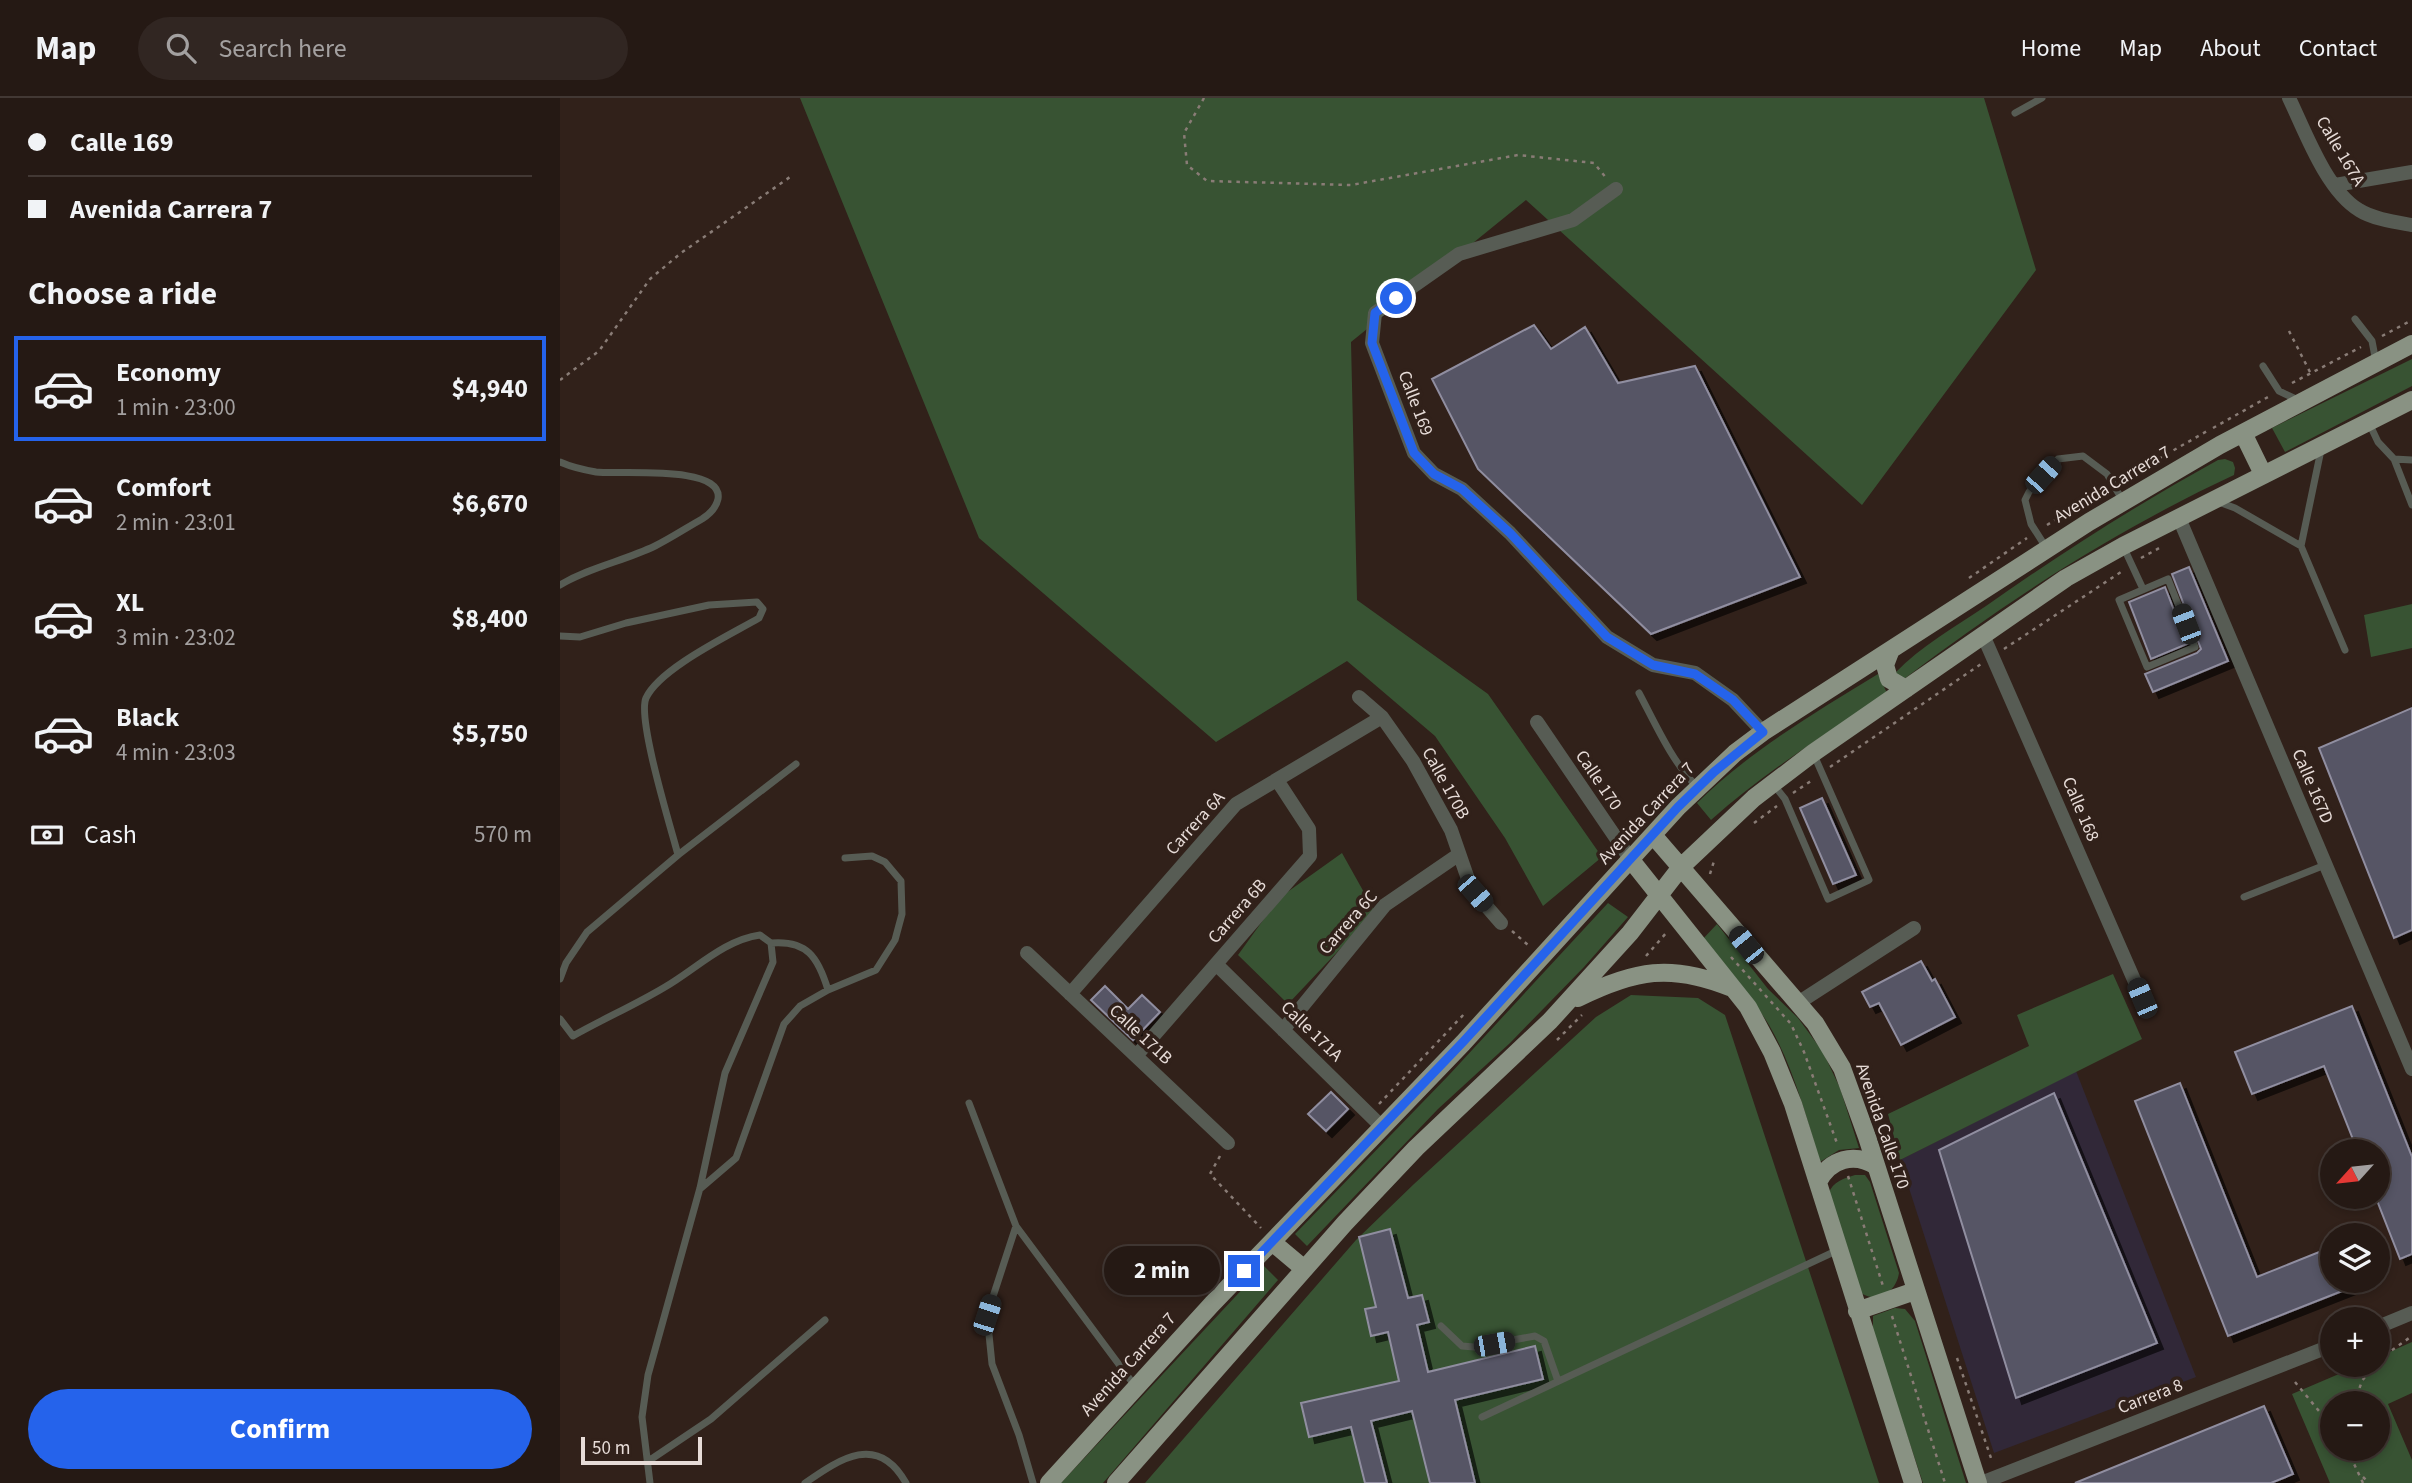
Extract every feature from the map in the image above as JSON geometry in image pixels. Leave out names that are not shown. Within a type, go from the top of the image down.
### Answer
[{"type":"main road","name":"Avenida Carrera 7","points":[[1049,1483],[1267,1236],[1463,1042],[1697,787],[1735,753],[1763,732],[2123,501],[2243,433],[2412,344]]},
{"type":"main road","points":[[1116,1483],[1303,1268],[1416,1148],[1566,1004],[1630,933],[1681,867],[1772,783],[2042,593],[2123,545],[2182,526],[2214,499],[2412,400]]},
{"type":"main road","points":[[2243,433],[2263,474]]},
{"type":"main road","points":[[1890,652],[1885,672],[1895,685],[1906,689]]},
{"type":"main road","name":"Avenida Calle 170","points":[[1653,835],[1798,1003],[1827,1041],[1842,1068],[1979,1483]]},
{"type":"main road","points":[[1631,860],[1736,990],[1761,1029],[1784,1078],[1913,1483]]},
{"type":"main road","points":[[1566,1004],[1620,978],[1640,973],[1693,975],[1736,990]]},
{"type":"main road","points":[[1818,1182],[1828,1167],[1843,1159],[1861,1158],[1876,1166]]},
{"type":"main road","points":[[1267,1236],[1303,1268]]},
{"type":"main road","points":[[1857,1311],[1915,1291]]},
{"type":"street","name":"Calle 167A","points":[[2288,98],[2335,185],[2359,210],[2412,225]]},
{"type":"street","points":[[2335,185],[2412,172]]},
{"type":"street","name":"Calle 169","points":[[1616,189],[1573,220],[1459,254],[1375,313],[1372,343],[1414,453],[1434,474],[1462,489],[1510,533],[1607,637],[1653,665],[1695,674],[1733,700],[1763,732]]},
{"type":"street","name":"Calle 167D","points":[[2182,526],[2412,1069]]},
{"type":"street","name":"Calle 168","points":[[1983,635],[2142,998]]},
{"type":"street","name":"Calle 170B","points":[[1359,697],[1382,717],[1413,761],[1451,830],[1458,855],[1475,893],[1501,923]]},
{"type":"street","name":"Carrera 6A","points":[[1070,994],[1236,804],[1382,717]]},
{"type":"street","name":"Calle 170","points":[[1537,722],[1631,860]]},
{"type":"street","name":"Carrera 6B","points":[[1136,1056],[1311,852],[1309,829],[1277,780]]},
{"type":"street","name":"Carrera 6C","points":[[1283,1030],[1385,905],[1458,855]]},
{"type":"street","points":[[1798,1003],[1914,928]]},
{"type":"street","name":"Calle 171B","points":[[1027,953],[1228,1143]]},
{"type":"street","name":"Calle 171A","points":[[1216,964],[1381,1126]]},
{"type":"street","points":[[2390,1322],[2412,1314]]},
{"type":"street","name":"Carrera 8","points":[[1979,1483],[2320,1350]]},
{"type":"lane","points":[[2015,113],[2042,98]]},
{"type":"lane","points":[[2355,319],[2372,341],[2376,363]]},
{"type":"lane","points":[[2263,366],[2279,391],[2302,402]]},
{"type":"lane","points":[[2368,421],[2378,442],[2394,459],[2412,505]]},
{"type":"lane","points":[[2323,443],[2301,547],[2346,650]]},
{"type":"lane","points":[[2047,549],[2031,524],[2025,500],[2058,459],[2083,456],[2107,474],[2123,501]]},
{"type":"lane","points":[[2394,459],[2412,460]]},
{"type":"lane","points":[[560,461],[567,466],[596,472],[688,474],[710,481],[718,492],[718,500],[710,514],[654,547],[588,570],[560,584]]},
{"type":"lane","points":[[2214,499],[2235,508],[2301,547]]},
{"type":"lane","points":[[2123,545],[2143,589]]},
{"type":"lane","points":[[2168,579],[2195,647],[2147,667],[2119,600],[2143,589],[2168,579]]},
{"type":"lane","points":[[560,636],[580,637],[626,623],[709,605],[757,602],[763,609],[759,618],[667,672],[646,699],[645,715],[653,762],[678,855]]},
{"type":"lane","points":[[1639,693],[1665,743],[1687,777],[1697,787]]},
{"type":"lane","points":[[1772,783],[1785,799],[1828,899],[1869,880],[1813,753]]},
{"type":"lane","points":[[560,979],[566,964],[587,932],[678,855],[796,764]]},
{"type":"lane","points":[[700,1188],[736,1158],[784,1024],[800,1006],[828,990],[876,970],[895,940],[902,914],[901,881],[885,862],[872,856],[845,858]]},
{"type":"lane","points":[[2244,897],[2325,865]]},
{"type":"lane","points":[[560,1019],[573,1035],[666,987],[712,955],[746,937],[760,935],[771,943],[788,942],[808,950],[823,972],[828,990]]},
{"type":"lane","points":[[650,1483],[642,1417],[648,1375],[700,1188],[725,1073],[774,962],[771,943]]},
{"type":"lane","points":[[969,1103],[1016,1226],[1135,1387]]},
{"type":"lane","points":[[1016,1226],[987,1315],[992,1364],[1019,1435],[1033,1483]]},
{"type":"lane","points":[[1482,1417],[1838,1250]]},
{"type":"lane","points":[[647,1462],[711,1419],[825,1320]]},
{"type":"lane","points":[[1441,1326],[1462,1346],[1474,1347],[1535,1336],[1544,1341],[1558,1381]]},
{"type":"lane","points":[[805,1483],[834,1463],[855,1453],[870,1453],[896,1466],[906,1483]]},
{"type":"path","points":[[1204,98],[1184,133],[1187,165],[1207,181],[1352,185],[1518,155],[1594,163],[1616,189]]},
{"type":"path","points":[[560,380],[599,351],[650,279],[681,253],[790,177]]},
{"type":"path","points":[[2289,331],[2319,393]]},
{"type":"path","points":[[1750,826],[1823,772],[1992,656],[2131,565],[2182,526]]},
{"type":"path","points":[[1711,881],[1710,872],[1717,857]]},
{"type":"path","points":[[1501,923],[1542,956]]},
{"type":"path","points":[[1644,959],[1667,932]]},
{"type":"path","points":[[1556,1041],[1588,1009]]},
{"type":"path","points":[[1228,1143],[1210,1174],[1267,1236]]},
{"type":"path","points":[[2390,1352],[2412,1336]]},
{"type":"path","points":[[2295,1382],[2320,1412]]},
{"type":"path","points":[[2354,1461],[2364,1483]]},
{"type":"path","points":[[2360,1474],[2369,1483]]},
{"type":"shaded area","points":[[2076,1071],[2196,1377],[1994,1453],[1900,1160]]},
{"type":"green space","points":[[800,98],[1984,98],[2036,270],[1862,505],[1526,200],[1351,342],[1357,600],[1488,694],[1602,857],[1543,906],[1505,838],[1435,736],[1347,661],[1216,742],[979,538]]},
{"type":"green space","points":[[2412,359],[2412,386],[2285,452],[2272,428]]},
{"type":"green space","points":[[2218,460],[2233,462],[2234,475],[2146,519],[2063,568],[1904,679],[1895,673],[1939,637],[2071,548],[2188,477]]},
{"type":"green space","points":[[2412,604],[2412,648],[2371,657],[2364,615]]},
{"type":"green space","points":[[1878,674],[1887,693],[1775,769],[1711,820],[1697,803],[1761,750]]},
{"type":"green space","points":[[1342,853],[1375,912],[1288,1004],[1238,955],[1279,898]]},
{"type":"green space","points":[[1608,903],[1628,917],[1510,1043],[1438,1109],[1307,1246],[1295,1234],[1449,1075]]},
{"type":"green space","points":[[1717,924],[1768,989],[1798,1018],[1823,1052],[1840,1088],[1859,1148],[1839,1150],[1820,1162],[1798,1092],[1778,1041],[1754,1003],[1701,941]]},
{"type":"green space","points":[[2113,974],[2142,1039],[1900,1160],[1888,1114],[2029,1046],[2017,1015]]},
{"type":"green space","points":[[1631,995],[1698,998],[1725,1015],[1879,1483],[1145,1483],[1356,1240],[1596,1017]]},
{"type":"green space","points":[[1855,1175],[1865,1175],[1870,1182],[1899,1273],[1890,1291],[1879,1297],[1866,1296],[1860,1292],[1829,1193],[1836,1183]]},
{"type":"green space","points":[[1264,1266],[1278,1280],[1103,1483],[1061,1483]]},
{"type":"green space","points":[[1895,1308],[1905,1309],[1915,1321],[1966,1483],[1923,1483],[1873,1333],[1873,1316]]},
{"type":"green space","points":[[2412,1342],[2412,1393],[2390,1403],[2390,1391],[2320,1391],[2320,1460],[2292,1394],[2332,1377],[2390,1377],[2390,1352]]},
{"type":"green space","points":[[2390,1409],[2412,1460],[2412,1483],[2330,1483],[2321,1461],[2390,1461]]},
{"type":"building","points":[[1534,325],[1551,349],[1585,327],[1618,383],[1695,366],[1800,577],[1651,634],[1478,469],[1432,379]]},
{"type":"building","points":[[2189,567],[2228,661],[2153,692],[2145,674],[2201,649],[2172,574]]},
{"type":"building","points":[[2165,587],[2187,644],[2151,659],[2129,602]]},
{"type":"building","points":[[2412,708],[2412,930],[2394,938],[2319,748]]},
{"type":"building","points":[[1822,798],[1856,875],[1833,884],[1800,808]]},
{"type":"building","points":[[1921,961],[1932,981],[1935,979],[1955,1017],[1901,1045],[1879,1003],[1870,1007],[1862,992]]},
{"type":"building","points":[[1105,986],[1128,1009],[1142,995],[1160,1012],[1133,1040],[1091,1000]]},
{"type":"building","points":[[2352,1006],[2412,1157],[2412,1254],[2400,1259],[2390,1234],[2390,1223],[2386,1223],[2380,1209],[2390,1209],[2390,1139],[2353,1139],[2324,1066],[2252,1094],[2235,1052]]},
{"type":"building","points":[[2180,1083],[2257,1277],[2320,1252],[2320,1293],[2337,1293],[2228,1336],[2135,1101]]},
{"type":"building","points":[[1331,1092],[1348,1109],[1326,1131],[1308,1114]]},
{"type":"building","points":[[2054,1093],[2157,1343],[2016,1398],[1939,1150]]},
{"type":"building","points":[[1390,1229],[1408,1298],[1422,1295],[1429,1322],[1417,1325],[1428,1372],[1535,1346],[1543,1379],[1455,1400],[1475,1483],[1430,1483],[1412,1411],[1371,1421],[1387,1483],[1365,1483],[1351,1427],[1309,1437],[1301,1403],[1399,1381],[1388,1332],[1371,1336],[1365,1309],[1376,1307],[1359,1237]]},
{"type":"building","points":[[2264,1406],[2293,1474],[2271,1483],[2075,1483]]},
{"type":"route","points":[[1244,1271],[1463,1042],[1678,807],[1735,753],[1763,732],[1733,700],[1695,674],[1653,665],[1607,637],[1510,533],[1462,489],[1434,474],[1414,453],[1372,343],[1375,313],[1396,298]]}]
